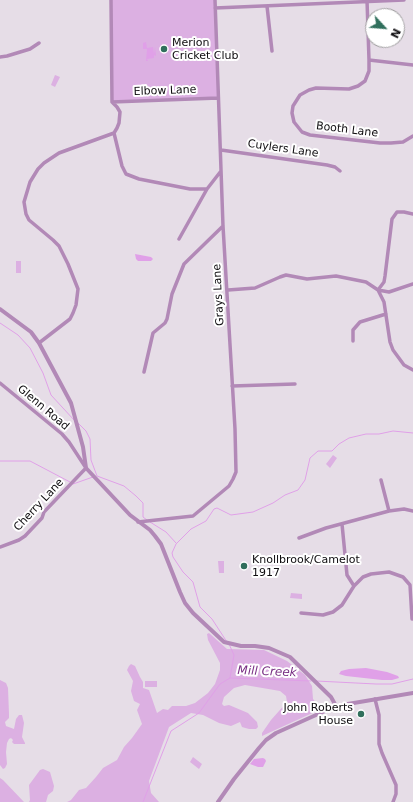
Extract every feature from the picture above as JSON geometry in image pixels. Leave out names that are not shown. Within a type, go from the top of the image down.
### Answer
[{"type":"street","points":[[111,0],[112,102],[120,112],[119,123],[114,133],[122,166],[126,174],[139,179],[190,189],[207,189]]},
{"type":"street","name":"Grays Lane","points":[[138,522],[193,516],[229,486],[236,472],[228,290],[223,226],[221,171],[222,150],[218,98],[215,0]]},
{"type":"street","points":[[278,0],[279,6]]},
{"type":"street","points":[[215,8],[404,0]]},
{"type":"street","name":"Booth Lane","points":[[367,1],[369,71],[365,81],[358,86],[349,88],[316,88],[300,95],[293,106],[292,113],[294,122],[302,132],[310,135],[391,144],[402,142],[413,136]]},
{"type":"street","points":[[267,6],[272,51]]},
{"type":"street","points":[[0,57],[30,49],[39,43]]},
{"type":"street","points":[[369,60],[413,65]]},
{"type":"street","name":"Elbow Lane","points":[[112,102],[218,98]]},
{"type":"street","points":[[39,343],[70,319],[76,304],[78,289],[59,246],[29,220],[26,214],[24,202],[30,182],[38,169],[54,156],[114,133]]},
{"type":"street","name":"Cuylers Lane","points":[[222,150],[327,165],[335,167],[340,171]]},
{"type":"street","points":[[179,239],[207,189],[221,171]]},
{"type":"street","points":[[378,290],[384,282],[392,219],[400,212],[413,214]]},
{"type":"street","points":[[144,372],[153,333],[165,323],[167,319],[172,294],[184,264],[223,226]]},
{"type":"street","points":[[228,290],[255,288],[280,276],[307,279],[332,276],[340,277],[366,282],[378,290],[389,292],[413,284]]},
{"type":"street","points":[[378,290],[384,302],[390,342],[393,350],[404,365],[413,371]]},
{"type":"street","points":[[0,309],[31,332],[39,343],[71,403],[83,447],[86,468],[130,515],[150,530],[161,544],[185,602],[193,613],[224,642],[241,646],[263,646],[290,657],[331,697],[336,706]]},
{"type":"street","points":[[353,341],[353,330],[360,322],[386,314]]},
{"type":"street","name":"Glenn Road","points":[[0,383],[62,434],[86,468]]},
{"type":"street","points":[[232,386],[295,384]]},
{"type":"street","name":"Cherry Lane","points":[[0,547],[19,540],[25,536],[86,468]]},
{"type":"street","points":[[381,480],[389,511]]},
{"type":"street","points":[[299,538],[314,532],[389,511],[404,509],[413,512]]},
{"type":"street","points":[[342,524],[347,575],[354,586]]},
{"type":"street","points":[[301,613],[323,616],[333,612],[342,605],[354,586],[363,578],[371,574],[389,572],[399,575],[407,580],[410,585],[412,619]]},
{"type":"street","points":[[218,802],[234,779],[266,740],[276,733],[336,706],[413,693]]},
{"type":"street","points":[[375,699],[379,715],[379,744],[396,785],[396,794],[393,802]]},
{"type":"shaded area","name":"Merion Cricket Club","points":[[111,0],[214,0],[218,98],[112,102]]},
{"type":"shaded area","points":[[146,42],[147,48],[153,47],[154,54],[155,47],[156,56],[154,55],[154,58],[147,59],[148,61],[146,61],[147,49],[143,49],[143,43]]},
{"type":"shaded area","points":[[55,75],[60,77],[55,87],[51,85]]},
{"type":"shaded area","points":[[135,254],[151,257],[153,259],[151,261],[138,261]]},
{"type":"shaded area","points":[[16,261],[21,261],[21,273],[16,273]]},
{"type":"shaded area","points":[[333,455],[337,458],[330,468],[326,464]]},
{"type":"shaded area","points":[[218,561],[224,561],[224,573],[219,573]]},
{"type":"shaded area","points":[[291,593],[302,594],[302,599],[290,598]]},
{"type":"shaded area","points":[[209,633],[227,649],[264,650],[287,661],[305,675],[312,686],[313,699],[320,707],[319,710],[262,736],[262,733],[271,720],[287,702],[286,696],[280,691],[245,685],[234,688],[224,697],[222,704],[224,706],[229,705],[248,713],[257,722],[258,727],[256,729],[249,729],[242,727],[240,722],[231,726],[219,723],[203,715],[191,713],[169,727],[149,781],[151,793],[159,802],[67,802],[71,800],[79,790],[86,788],[103,768],[117,760],[124,747],[142,724],[137,710],[140,704],[134,701],[131,691],[133,681],[127,670],[129,666],[131,664],[135,666],[143,682],[143,688],[149,690],[157,713],[163,709],[168,710],[172,706],[186,706],[195,703],[208,693],[215,684],[220,670],[220,663],[208,640],[207,634]]},
{"type":"shaded area","points":[[366,668],[387,672],[398,676],[399,678],[382,680],[339,674],[341,671],[349,669]]},
{"type":"shaded area","points":[[0,680],[6,683],[8,688],[9,718],[5,722],[6,726],[14,729],[16,719],[19,715],[22,715],[24,723],[22,737],[25,743],[14,744],[11,738],[9,739],[6,752],[7,764],[3,769],[0,765]]},
{"type":"shaded area","points":[[145,681],[157,681],[157,687],[145,687]]},
{"type":"shaded area","points":[[193,757],[202,764],[199,769],[190,762]]},
{"type":"shaded area","points":[[263,758],[266,761],[263,767],[250,764],[254,759]]},
{"type":"shaded area","points":[[43,769],[50,772],[54,786],[53,791],[48,795],[46,802],[29,802],[29,785],[40,770]]},
{"type":"shaded area","points":[[0,778],[3,780],[24,802],[0,802]]},
{"type":"waterway","points":[[0,323],[18,335],[30,348],[43,373],[51,395],[74,420]]},
{"type":"waterway","points":[[78,423],[86,431],[90,439],[91,460],[97,476],[124,486],[136,496],[143,503],[143,517],[147,520]]},
{"type":"waterway","points":[[227,642],[212,619],[200,607],[193,582],[183,572],[173,557],[172,553],[176,544],[191,529],[206,521],[214,509],[217,508],[231,515],[253,512],[273,503],[285,495],[298,490],[305,480],[310,458],[318,451],[332,451],[339,444],[349,438],[366,434],[379,434],[393,431],[413,433]]},
{"type":"waterway","points":[[0,461],[30,461],[70,482]]},
{"type":"waterway","points":[[73,484],[93,477]]},
{"type":"waterway","points":[[150,522],[166,532],[176,543]]},
{"type":"waterway","points":[[229,644],[234,655],[230,678]]},
{"type":"waterway","name":"Mill Creek","points":[[143,802],[171,731],[199,713],[220,684],[230,678],[311,681]]},
{"type":"waterway","name":"Mill Creek","points":[[316,681],[392,684],[413,679]]},
{"type":"place","name":"Merion Cricket Club","points":[[164,49]]},
{"type":"place","name":"Knollbrook/Camelot 1917","points":[[244,566]]},
{"type":"place","name":"John Roberts House","points":[[361,714]]}]
